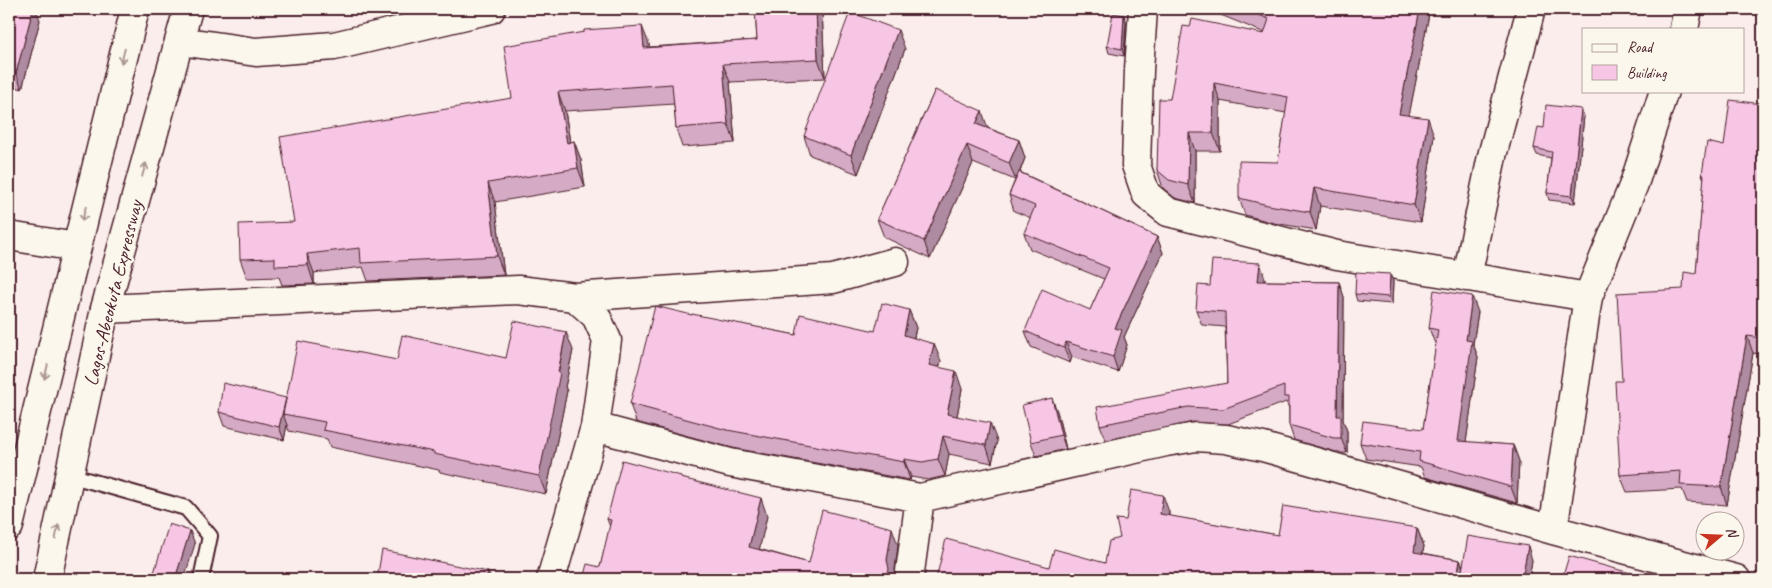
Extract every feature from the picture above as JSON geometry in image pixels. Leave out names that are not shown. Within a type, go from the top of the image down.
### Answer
[{"type":"main road","points":[[9,526],[135,9]]},
{"type":"main road","name":"Lagos-Abeokuta Expressway","points":[[47,579],[105,309],[188,9]]},
{"type":"main road","points":[[180,41],[256,52],[334,46],[491,9]]},
{"type":"main road","points":[[1143,9],[1136,165],[1146,194],[1168,212],[1336,254],[1588,297]]},
{"type":"main road","points":[[1467,277],[1492,156],[1531,9]]},
{"type":"main road","points":[[1684,28],[1688,9]]},
{"type":"main road","points":[[1552,530],[1588,297],[1634,184],[1664,92]]},
{"type":"main road","points":[[9,236],[76,247]]},
{"type":"main road","points":[[105,309],[518,290],[575,297],[833,279],[895,262]]},
{"type":"main road","points":[[551,579],[595,427],[607,340],[596,316],[575,297]]},
{"type":"main road","points":[[595,427],[730,463],[920,498],[1166,442],[1196,437],[1226,439],[1264,447],[1552,530],[1736,579]]},
{"type":"main road","points":[[909,579],[920,498]]},
{"type":"lane","points":[[70,475],[186,508],[210,536],[201,579]]},
{"type":"building","points":[[9,9],[33,9],[16,73],[9,71]]},
{"type":"building","points":[[755,9],[816,9],[818,59],[723,64],[728,124],[676,128],[672,84],[558,92],[567,143],[574,141],[578,168],[488,183],[497,256],[361,263],[360,248],[307,254],[308,265],[275,266],[275,258],[240,259],[239,224],[294,222],[280,137],[512,98],[504,46],[584,32],[584,30],[642,26],[644,48],[757,40]]},
{"type":"building","points":[[1243,9],[1420,9],[1399,114],[1428,118],[1414,205],[1314,188],[1310,212],[1239,198],[1239,161],[1278,162],[1288,97],[1214,83],[1213,133],[1189,133],[1188,185],[1169,180],[1157,170],[1159,99],[1170,99],[1183,26],[1190,27],[1192,19],[1264,34],[1269,19]]},
{"type":"building","points":[[850,12],[898,30],[851,155],[804,136]]},
{"type":"building","points":[[1113,13],[1124,15],[1122,49],[1107,46]]},
{"type":"building","points":[[935,90],[982,111],[976,124],[1019,140],[1009,163],[967,145],[924,241],[877,219]]},
{"type":"building","points":[[1730,100],[1763,104],[1763,338],[1747,336],[1721,487],[1680,485],[1681,471],[1620,475],[1615,381],[1622,381],[1617,293],[1683,289],[1684,272],[1696,274],[1704,175],[1702,174],[1707,142],[1724,146]]},
{"type":"building","points":[[1546,105],[1581,109],[1572,196],[1547,193],[1552,152],[1534,148],[1538,127],[1544,128]]},
{"type":"building","points":[[1019,172],[1157,237],[1115,328],[1122,330],[1113,357],[1066,342],[1064,348],[1025,331],[1042,289],[1090,310],[1109,268],[1024,233],[1035,206],[1009,195]]},
{"type":"building","points":[[1212,260],[1260,263],[1258,281],[1339,282],[1337,416],[1341,416],[1341,438],[1334,438],[1289,425],[1289,397],[1284,397],[1284,386],[1223,409],[1188,407],[1100,425],[1097,407],[1227,383],[1225,312],[1196,310],[1198,285],[1210,286]]},
{"type":"building","points":[[1356,272],[1390,274],[1389,297],[1355,294]]},
{"type":"building","points":[[1434,290],[1472,296],[1466,340],[1472,341],[1458,441],[1513,445],[1511,487],[1419,461],[1420,452],[1360,443],[1363,421],[1423,429],[1438,330],[1429,328]]},
{"type":"building","points":[[882,303],[909,310],[904,335],[934,344],[929,365],[956,371],[947,414],[990,423],[986,445],[943,436],[938,459],[922,462],[904,459],[904,462],[727,430],[630,404],[655,306],[796,335],[800,314],[875,331]]},
{"type":"building","points":[[514,321],[566,332],[558,372],[560,373],[539,476],[434,454],[434,452],[323,430],[325,422],[283,414],[298,341],[397,360],[402,335],[506,358]]},
{"type":"building","points":[[223,383],[286,398],[279,427],[219,412]]},
{"type":"building","points":[[1052,398],[1061,435],[1031,442],[1022,405]]},
{"type":"building","points":[[622,460],[681,476],[681,478],[761,498],[749,547],[809,563],[822,510],[892,528],[887,560],[889,569],[886,579],[583,579],[587,564],[600,567],[611,520],[607,519]]},
{"type":"building","points":[[1131,490],[1163,495],[1160,514],[1278,535],[1283,506],[1417,528],[1414,552],[1460,560],[1457,579],[936,579],[946,539],[1049,567],[1054,549],[1105,563],[1109,541],[1120,538],[1116,519],[1126,520]]},
{"type":"building","points":[[169,524],[190,531],[175,579],[152,579]]},
{"type":"building","points":[[1468,536],[1528,546],[1522,579],[1476,579],[1461,577]]},
{"type":"building","points":[[382,550],[488,572],[486,579],[377,579]]},
{"type":"building","points":[[1569,556],[1634,574],[1634,576],[1642,579],[1562,579]]}]
